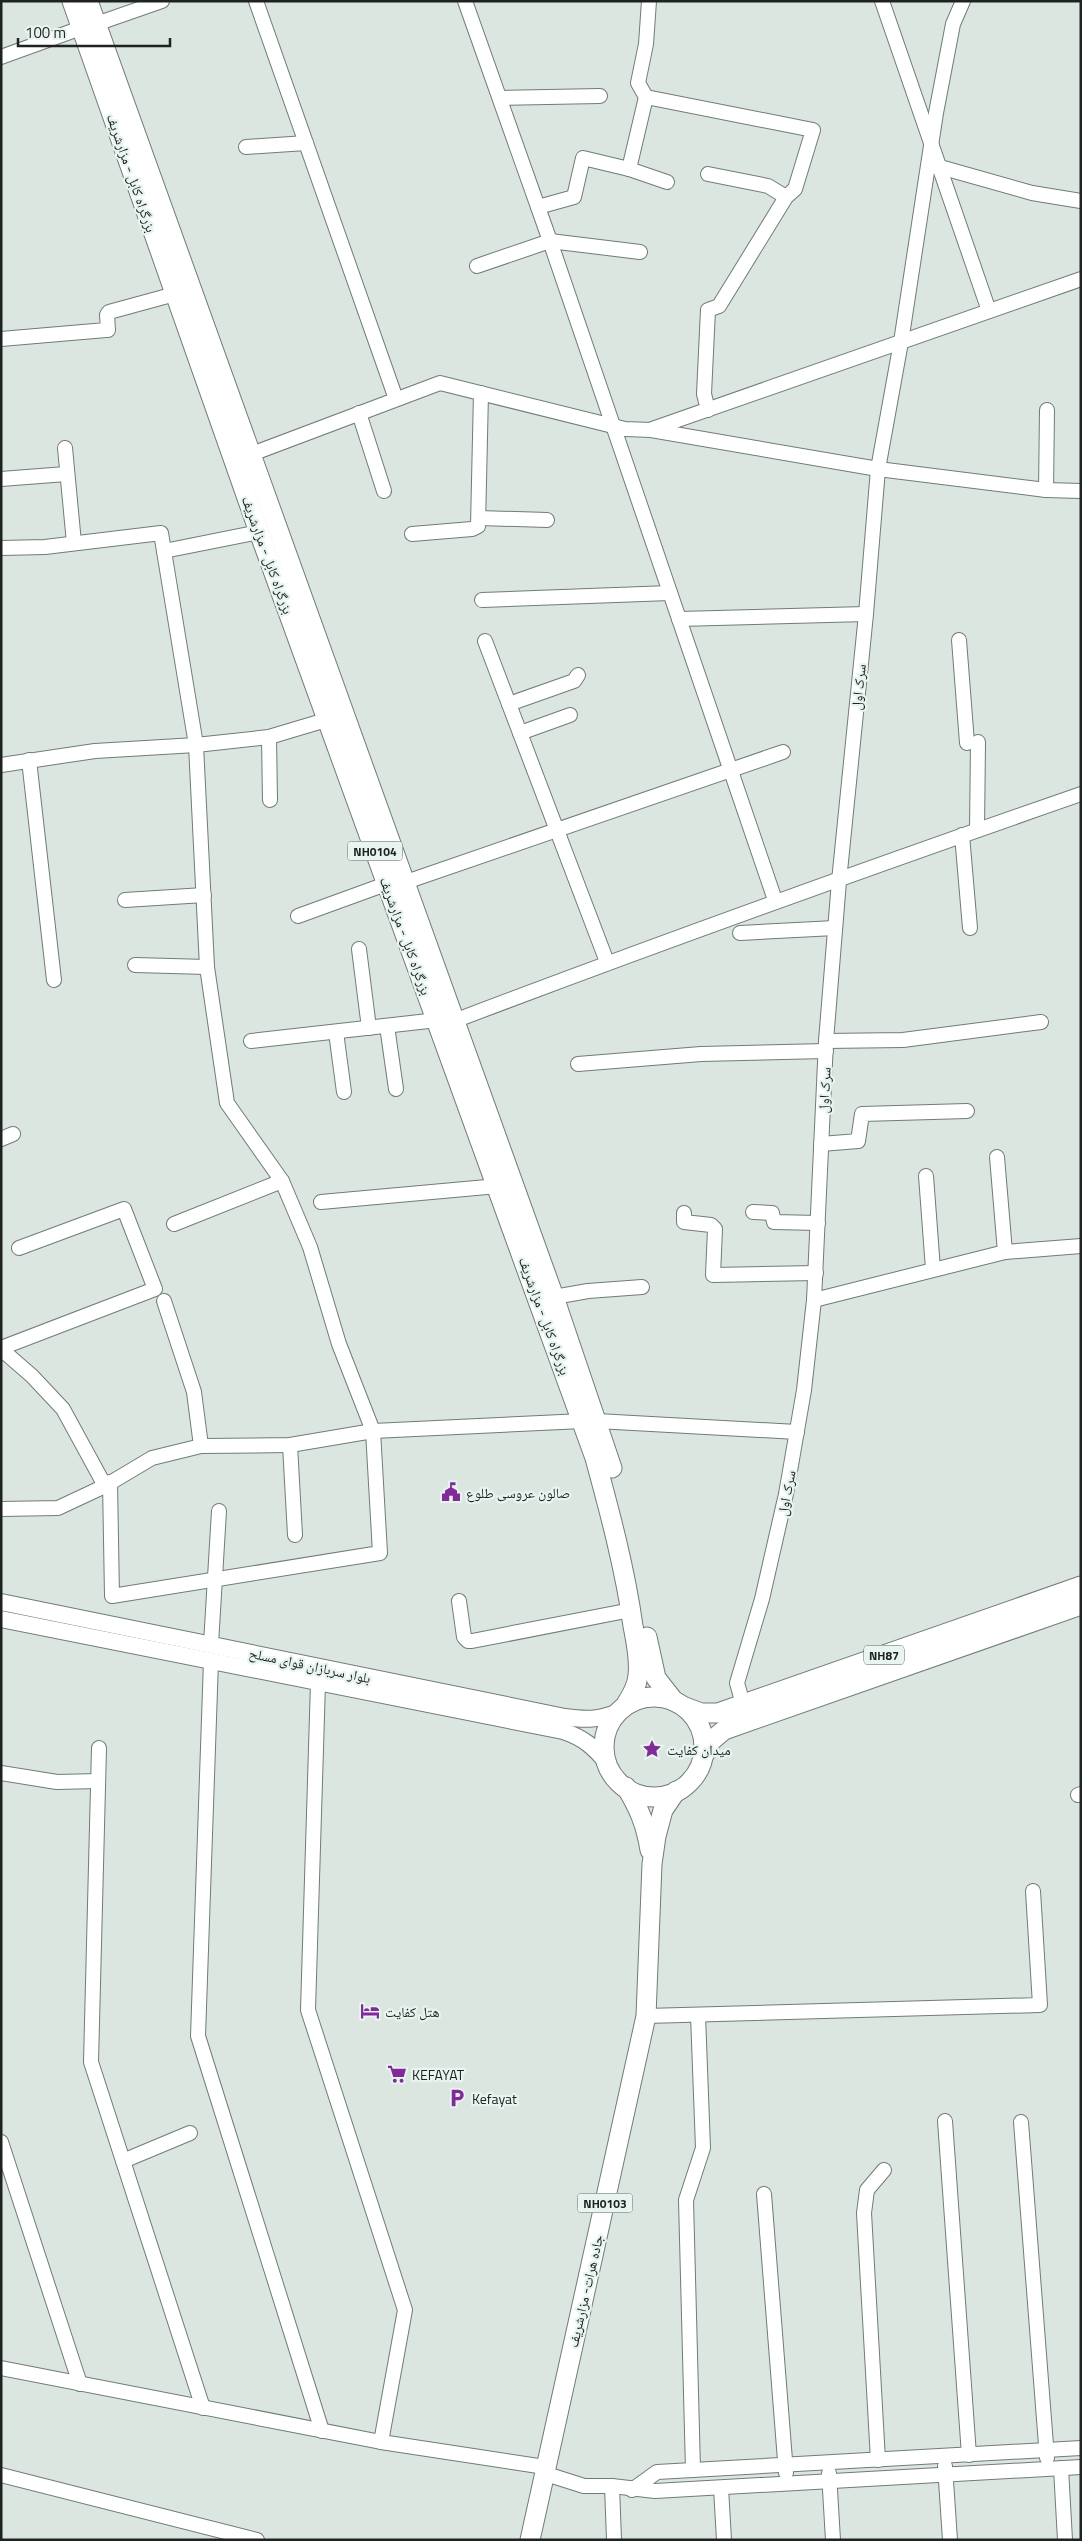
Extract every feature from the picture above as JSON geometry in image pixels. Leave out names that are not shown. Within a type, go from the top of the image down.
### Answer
[{"type":"highway","name":"بزرگراه کابل - مزارشریف","points":[[72,1],[89,26],[249,455],[335,718],[446,1021],[554,1297],[590,1421],[631,1610],[638,1658],[638,1676],[634,1691],[622,1709]]},
{"type":"highway","name":"بزرگراه کابل - مزارشریف","points":[[88,1],[89,26],[175,294],[259,532],[335,718]]},
{"type":"highway","name":"بزرگراه کابل - مزارشریف","points":[[446,1021],[498,1186],[590,1421],[627,1529],[656,1678],[680,1704]]},
{"type":"highway","name":"NH87","points":[[680,1704],[701,1713],[718,1713],[1081,1586]]},
{"type":"highway","name":"NH87","points":[[704,1755],[711,1741],[724,1730],[1081,1606]]},
{"type":"highway","points":[[657,1697],[680,1704],[701,1728],[704,1755],[694,1776],[676,1791],[650,1796],[626,1787],[615,1777],[608,1764],[605,1750],[606,1736],[610,1723],[622,1709],[640,1699],[657,1697]]},
{"type":"highway","name":"NH0103","points":[[626,1787],[641,1811],[646,1827],[652,1864]]},
{"type":"highway","name":"NH0103","points":[[652,1864],[656,1836],[664,1810],[676,1791]]},
{"type":"highway","name":"جاده هرات- مزارشریف","points":[[530,2540],[646,2016],[652,1864]]},
{"type":"main road","name":"بلوار سربازان قوای مسلح","points":[[1,1602],[585,1720],[602,1719],[622,1709]]},
{"type":"main road","name":"بلوار سربازان قوای مسلح","points":[[1,1619],[563,1731],[582,1738],[595,1748],[608,1764]]},
{"type":"street","points":[[1,57],[162,1]]},
{"type":"street","points":[[256,1],[396,399]]},
{"type":"street","points":[[465,1],[550,241],[776,900]]},
{"type":"street","points":[[629,169],[646,97],[638,83],[646,44],[649,1]]},
{"type":"street","points":[[882,1],[989,311]]},
{"type":"street","name":"سرک اول","points":[[743,1704],[737,1682],[762,1599],[786,1494],[797,1432],[814,1300],[826,1046],[835,928],[866,614],[878,469],[901,342],[931,144],[953,24],[963,1]]},
{"type":"street","points":[[500,98],[600,96]]},
{"type":"street","points":[[646,97],[813,130],[795,189],[786,197],[719,306],[708,310],[704,394],[708,410]]},
{"type":"street","points":[[246,147],[306,144]]},
{"type":"street","points":[[538,207],[574,197],[583,158],[629,169],[667,182]]},
{"type":"street","points":[[940,167],[1032,193],[1081,201]]},
{"type":"street","points":[[708,174],[768,186],[786,197]]},
{"type":"street","points":[[477,266],[550,241],[640,252]]},
{"type":"street","points":[[651,430],[1081,279]]},
{"type":"street","points":[[1,338],[106,330],[108,328],[107,313],[175,294]]},
{"type":"street","points":[[249,455],[440,383],[625,429],[651,430],[878,469],[1046,490],[1081,491]]},
{"type":"street","points":[[412,534],[472,529],[478,526],[481,393]]},
{"type":"street","points":[[1046,490],[1047,410]]},
{"type":"street","points":[[359,413],[384,491]]},
{"type":"street","points":[[65,448],[74,543]]},
{"type":"street","points":[[1,479],[66,474]]},
{"type":"street","points":[[479,518],[547,520]]},
{"type":"street","points":[[164,551],[259,532]]},
{"type":"street","points":[[1,548],[74,543],[161,533],[196,745],[207,967],[226,1103],[282,1181],[310,1247],[340,1344],[373,1431],[380,1553],[112,1596],[108,1484],[63,1409],[32,1376],[1,1349],[155,1289],[124,1209],[19,1248]]},
{"type":"street","points":[[482,600],[670,593]]},
{"type":"street","points":[[679,618],[866,614]]},
{"type":"street","points":[[959,640],[973,742],[977,830]]},
{"type":"street","points":[[485,641],[607,962]]},
{"type":"street","points":[[509,704],[574,681],[578,675]]},
{"type":"street","points":[[520,733],[570,715]]},
{"type":"street","points":[[1,765],[94,751],[196,745],[269,737],[335,718]]},
{"type":"street","points":[[269,737],[270,800]]},
{"type":"street","points":[[298,916],[556,831],[784,752]]},
{"type":"street","points":[[29,760],[54,980]]},
{"type":"street","points":[[251,1041],[446,1021],[776,900],[839,880],[1081,794]]},
{"type":"street","points":[[962,836],[970,928]]},
{"type":"street","points":[[125,900],[204,895]]},
{"type":"street","points":[[740,933],[835,928]]},
{"type":"street","points":[[359,949],[369,1028]]},
{"type":"street","points":[[135,965],[207,967]]},
{"type":"street","points":[[578,1064],[903,1040],[1041,1022]]},
{"type":"street","points":[[386,1026],[396,1089]]},
{"type":"street","points":[[336,1032],[344,1092]]},
{"type":"street","points":[[821,1144],[858,1142],[862,1114],[968,1111]]},
{"type":"street","points":[[997,1157],[1005,1252]]},
{"type":"street","points":[[926,1176],[934,1269]]},
{"type":"street","points":[[174,1224],[282,1181]]},
{"type":"street","points":[[321,1202],[498,1186]]},
{"type":"street","points":[[753,1212],[772,1213],[774,1222],[818,1224]]},
{"type":"street","points":[[684,1214],[684,1222],[711,1225],[715,1229],[713,1275],[816,1273]]},
{"type":"street","points":[[814,1300],[1005,1252],[1081,1246]]},
{"type":"street","points":[[554,1297],[588,1291],[642,1287]]},
{"type":"street","points":[[164,1301],[194,1392],[201,1446]]},
{"type":"street","points":[[1,1509],[58,1508],[108,1484],[152,1458],[201,1446],[290,1445],[373,1431],[590,1421],[797,1432]]},
{"type":"street","points":[[290,1445],[295,1535]]},
{"type":"street","points":[[211,1644],[219,1511]]},
{"type":"street","points":[[459,1601],[464,1637],[468,1641],[631,1610]]},
{"type":"street","points":[[211,1661],[198,2036],[322,2431]]},
{"type":"street","points":[[318,1683],[308,2010],[405,2310],[381,2442]]},
{"type":"street","points":[[99,1748],[91,2062],[203,2408]]},
{"type":"street","points":[[1,1773],[57,1782],[98,1781]]},
{"type":"street","points":[[646,2016],[1040,2004],[1033,1891]]},
{"type":"street","points":[[693,2470],[686,2200],[703,2148],[698,2015]]},
{"type":"street","points":[[945,2121],[969,2455]]},
{"type":"street","points":[[1021,2122],[1047,2450],[1055,2469],[1065,2540]]},
{"type":"street","points":[[123,2160],[190,2133]]},
{"type":"street","points":[[1,2142],[80,2384]]},
{"type":"street","points":[[878,2460],[864,2213],[867,2190],[884,2170]]},
{"type":"street","points":[[764,2194],[787,2484]]},
{"type":"street","points":[[1,2368],[322,2431],[544,2470],[584,2486],[612,2486],[632,2490],[656,2491],[1081,2467]]},
{"type":"street","points":[[632,2490],[656,2472],[1081,2448]]},
{"type":"street","points":[[944,2456],[950,2540]]},
{"type":"street","points":[[829,2462],[833,2540]]},
{"type":"street","points":[[1,2475],[257,2540]]},
{"type":"street","points":[[612,2486],[614,2540]]},
{"type":"street","points":[[721,2488],[724,2540]]},
{"type":"place","name":"صالون عروسی طلوع","points":[[451,1492]]},
{"type":"place","name":"میدان کفایت","points":[[652,1749]]},
{"type":"place","name":"هتل کفایت","points":[[370,2011]]},
{"type":"place","name":"KEFAYAT","points":[[397,2074]]},
{"type":"place","name":"Kefayat","points":[[457,2098]]}]
